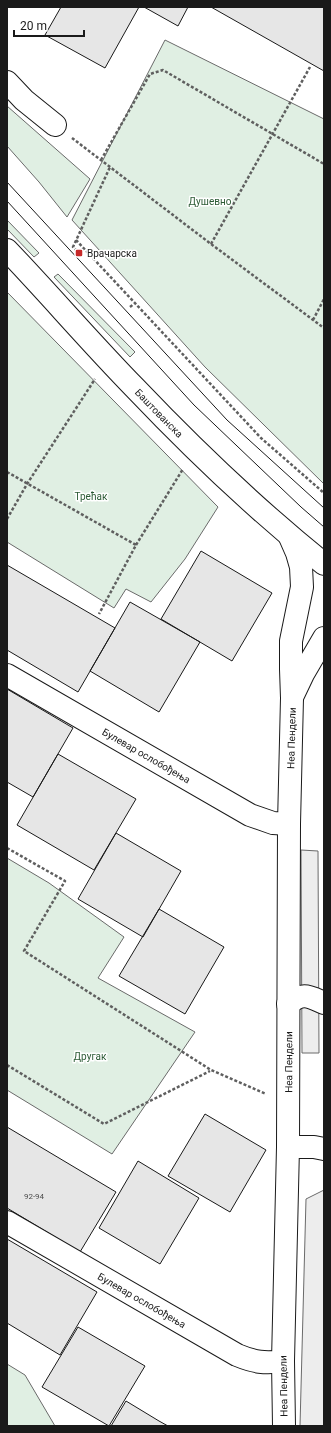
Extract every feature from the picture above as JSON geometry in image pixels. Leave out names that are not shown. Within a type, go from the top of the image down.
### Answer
[{"type":"street","points":[[7,82],[24,100],[55,125]]},
{"type":"street","name":"Баштованска","points":[[7,250],[135,388],[206,459],[290,537],[324,564]]},
{"type":"street","name":"Неа Пендели","points":[[284,1426],[282,1361],[288,1147],[289,824],[292,698],[290,685],[292,641],[302,587],[301,567],[290,537]]},
{"type":"street","name":"Неа Пендели","points":[[292,698],[296,687],[324,638]]},
{"type":"street","name":"Булевар ослобођења","points":[[7,675],[250,815],[273,823],[289,824]]},
{"type":"street","points":[[288,1004],[297,996],[308,996],[324,1004]]},
{"type":"street","points":[[288,1147],[314,1147],[324,1149]]},
{"type":"street","name":"Булевар ослобођења","points":[[7,1222],[237,1355],[248,1360],[269,1363],[282,1361]]},
{"type":"path","points":[[211,244],[310,68]]},
{"type":"path","points":[[101,160],[150,74],[163,70],[324,164]]},
{"type":"path","points":[[55,125],[324,328]]},
{"type":"path","points":[[84,248],[79,253],[73,247],[110,167]]},
{"type":"path","points":[[76,240],[261,438],[324,493]]},
{"type":"path","points":[[313,320],[324,299]]},
{"type":"path","points":[[130,307],[135,302]]},
{"type":"path","points":[[7,519],[27,484],[99,372]]},
{"type":"path","points":[[99,614],[136,546],[179,474],[186,465]]},
{"type":"path","points":[[7,472],[136,546]]},
{"type":"path","points":[[7,848],[65,881],[24,951],[211,1070],[288,1103]]},
{"type":"path","points":[[7,1065],[104,1124],[211,1070]]},
{"type":"green space","name":"Душевно","points":[[165,40],[324,119],[324,484],[205,367],[72,220]]},
{"type":"green space","points":[[7,106],[90,179],[67,217],[39,182],[7,146]]},
{"type":"green space","points":[[7,220],[39,253],[34,257],[7,229]]},
{"type":"green space","points":[[58,274],[135,352],[130,357],[54,277]]},
{"type":"green space","name":"Трећак","points":[[7,292],[218,507],[185,559],[151,602],[126,589],[114,608],[7,542]]},
{"type":"green space","name":"Другак","points":[[7,858],[49,883],[124,937],[98,978],[195,1032],[112,1154],[7,1090]]},
{"type":"green space","points":[[7,1364],[25,1375],[55,1426],[7,1426]]},
{"type":"shaded area","points":[[301,850],[318,851],[319,1053],[302,1053]]},
{"type":"shaded area","points":[[324,1190],[324,1426],[300,1426],[306,1199]]},
{"type":"building","points":[[61,7],[139,7],[105,68],[45,35]]},
{"type":"building","points":[[144,7],[188,7],[178,26]]},
{"type":"building","points":[[211,7],[324,7],[324,71]]},
{"type":"building","points":[[201,551],[272,593],[232,661],[161,619]]},
{"type":"building","points":[[7,565],[115,628],[78,692],[7,650]]},
{"type":"building","points":[[130,602],[200,642],[159,712],[90,671]]},
{"type":"building","points":[[7,689],[73,728],[33,797],[7,782]]},
{"type":"building","points":[[58,754],[136,799],[94,870],[17,825]]},
{"type":"building","points":[[116,833],[181,871],[143,937],[78,899]]},
{"type":"building","points":[[159,909],[224,947],[185,1014],[119,976]]},
{"type":"building","points":[[205,1114],[266,1150],[230,1212],[168,1176]]},
{"type":"building","points":[[7,1127],[116,1192],[80,1252],[7,1208]]},
{"type":"building","points":[[138,1161],[199,1198],[160,1264],[99,1228]]},
{"type":"building","points":[[7,1239],[97,1292],[60,1355],[7,1323]]},
{"type":"building","points":[[78,1327],[145,1366],[109,1426],[42,1387]]},
{"type":"building","points":[[126,1401],[159,1421],[168,1426],[111,1426]]},
{"type":"tram line","points":[[7,182],[227,420],[324,508]]},
{"type":"tram line","points":[[7,201],[194,405],[324,527]]},
{"type":"place","name":"Врачарска","points":[[79,253]]}]
